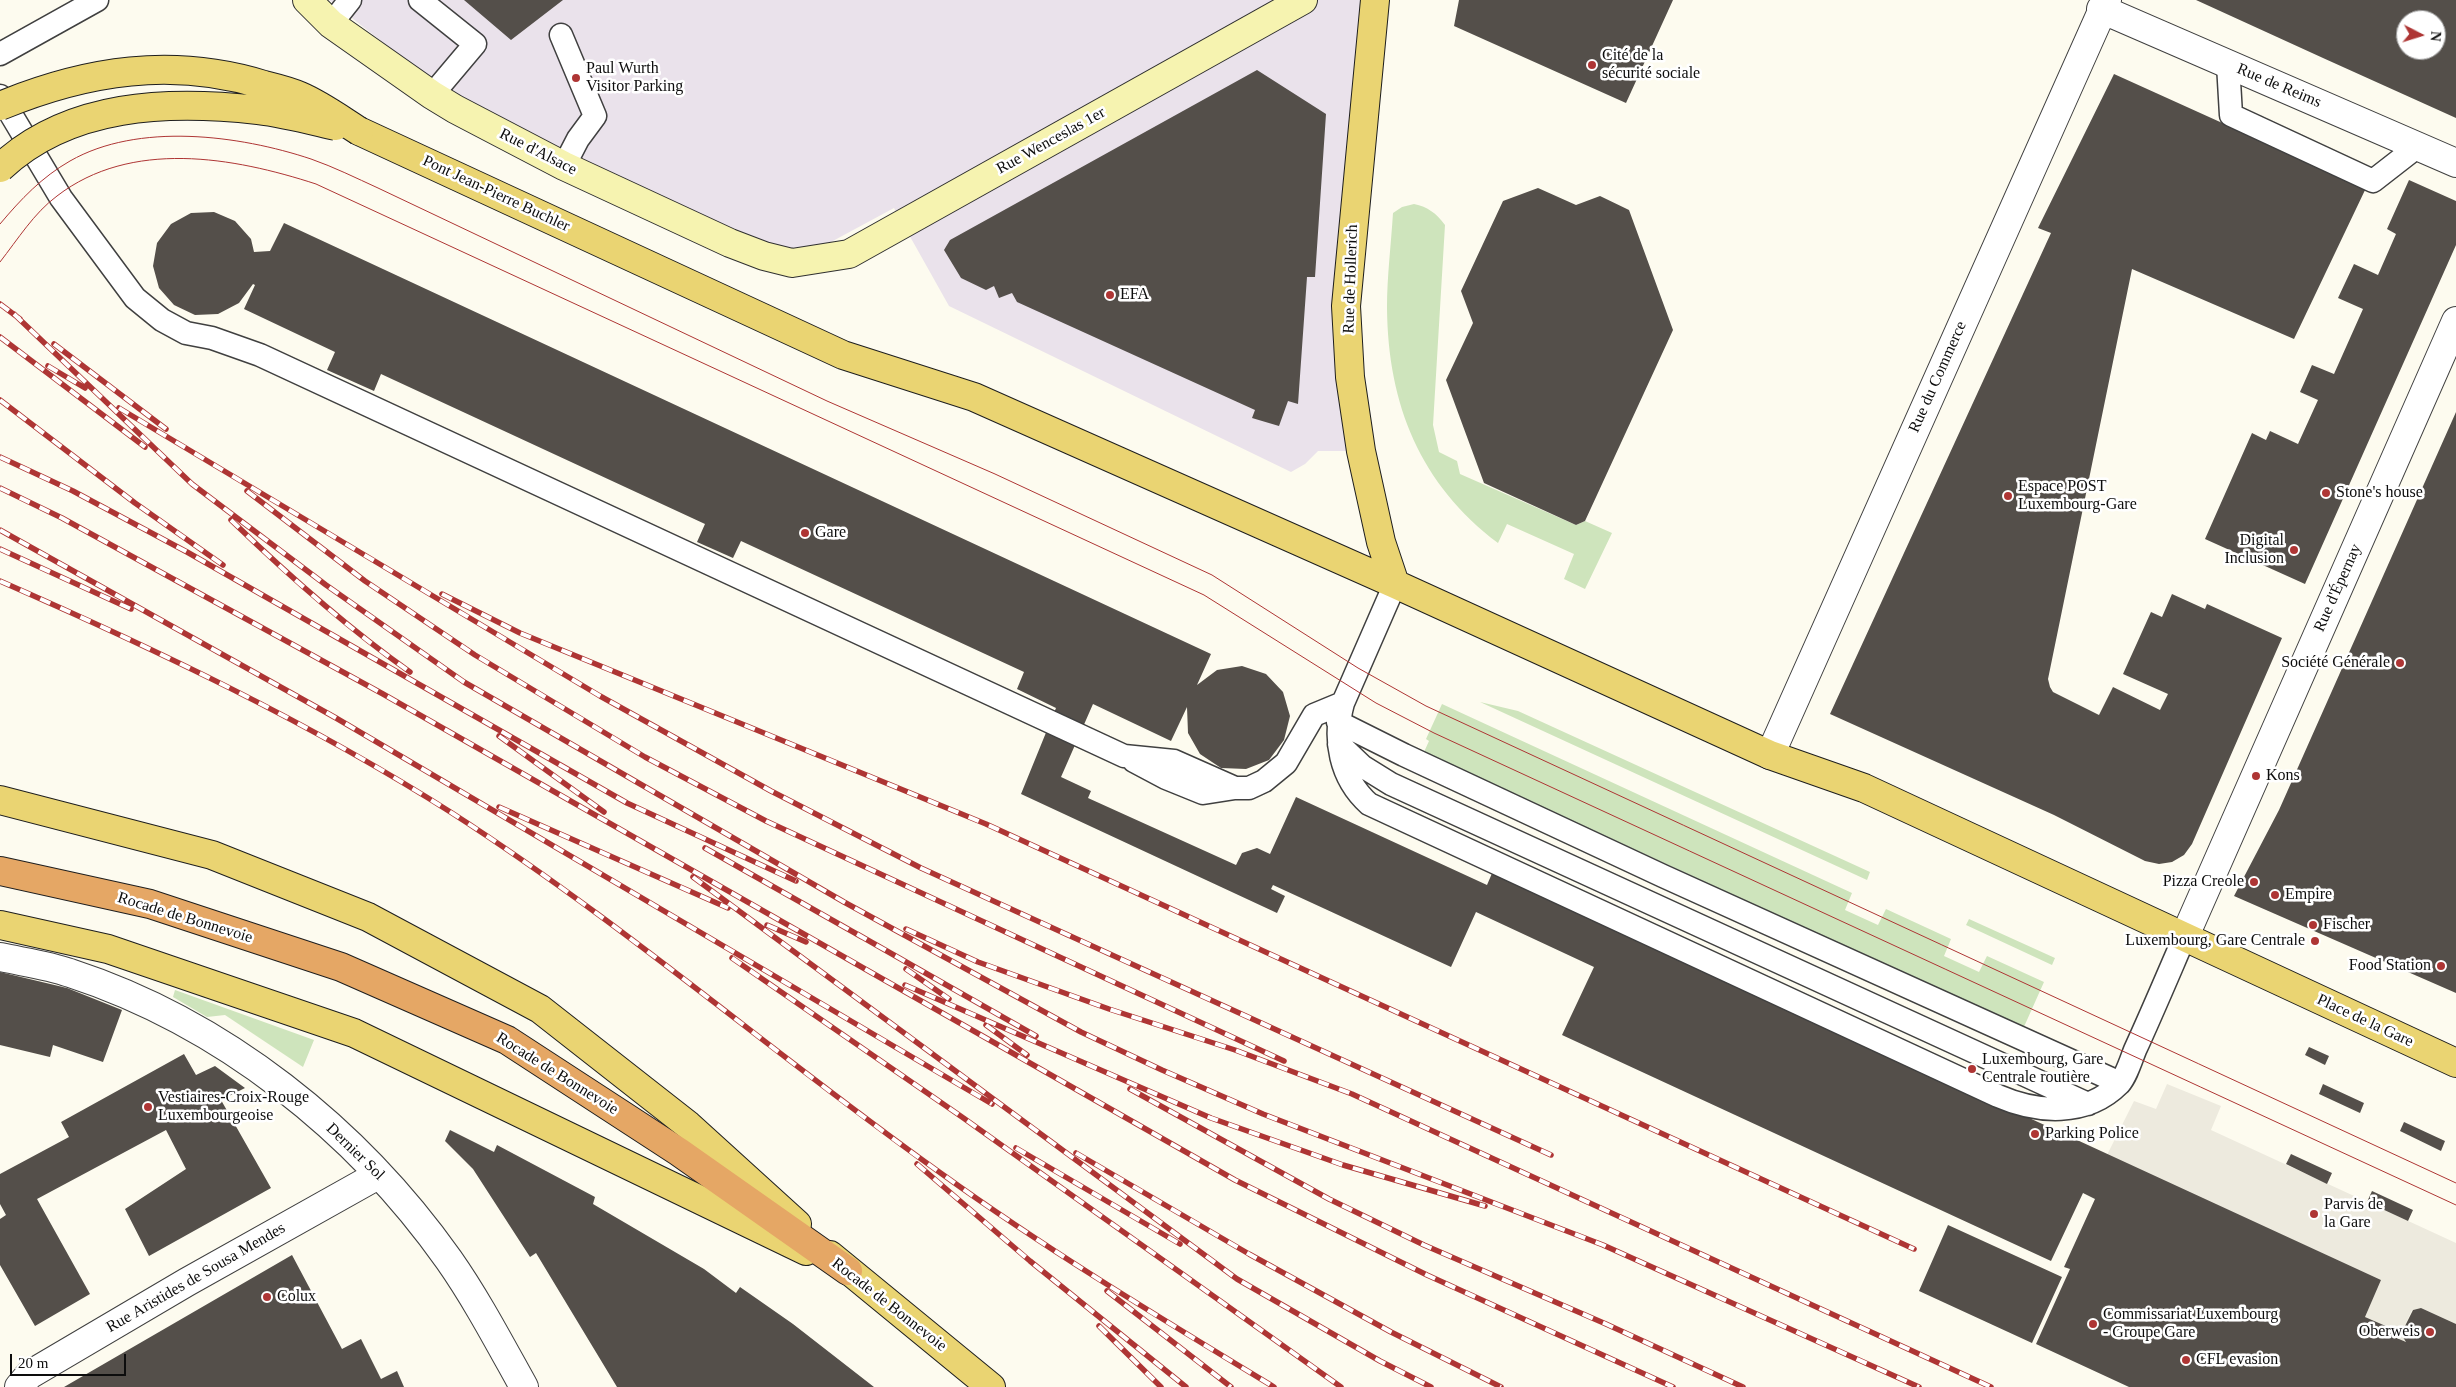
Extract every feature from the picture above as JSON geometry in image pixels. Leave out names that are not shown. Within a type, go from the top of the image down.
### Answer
[{"type":"highway","name":"Rocade de Bonnevoie","points":[[0,871],[150,904],[332,964],[507,1040],[679,1152],[848,1271]]},
{"type":"main road","name":"Rue de Hollerich","points":[[1375,0],[1346,306],[1350,377],[1361,451],[1381,542],[1395,584]]},
{"type":"main road","name":"Pont Jean-Pierre Buchler","points":[[0,106],[68,82],[118,71],[168,68],[233,75],[300,96],[359,131],[843,355],[974,397],[1395,584]]},
{"type":"main road","name":"Pont Jean-Pierre Buchler","points":[[0,168],[16,153],[43,136],[83,119],[134,107],[191,105],[260,110],[359,131]]},
{"type":"main road","name":"Place de la Gare","points":[[1395,584],[1770,755],[1864,788],[2456,1063]]},
{"type":"main road","points":[[0,800],[212,855],[368,917],[540,1009],[688,1125],[848,1271]]},
{"type":"main road","points":[[0,925],[108,949],[354,1033],[848,1271]]},
{"type":"main road","name":"Rocade de Bonnevoie","points":[[848,1271],[991,1387]]},
{"type":"street","name":"Rue d'Alsace","points":[[307,0],[331,24],[455,109],[564,166],[730,243],[764,256],[792,262]]},
{"type":"street","name":"Rue Wenceslas 1er","points":[[792,262],[849,254],[1303,0]]},
{"type":"street","name":"Rue de Reims","points":[[2104,5],[2228,64],[2456,163]]},
{"type":"street","name":"Rue du Commerce","points":[[1770,755],[2104,5]]},
{"type":"street","name":"Rue d'Épernay","points":[[2184,938],[2456,321]]},
{"type":"street","name":"Dernier Sol","points":[[0,957],[69,972],[159,1010],[224,1045],[290,1092],[350,1146],[403,1200],[450,1261],[524,1387]]},
{"type":"street","name":"Rue Aristides de Sousa Mendes","points":[[19,1387],[29,1375],[37,1370],[187,1282],[378,1175]]},
{"type":"lane","points":[[331,24],[350,0]]},
{"type":"lane","points":[[420,0],[475,44],[432,95]]},
{"type":"lane","points":[[0,54],[95,3]]},
{"type":"lane","points":[[561,35],[595,116],[578,139],[564,166]]},
{"type":"lane","points":[[2228,64],[2231,115],[2373,181],[2418,146]]},
{"type":"lane","points":[[0,96],[61,198],[136,298],[162,320],[186,333],[212,338],[260,355],[1124,756],[1174,761],[1235,788],[1249,788],[1264,781],[1286,763],[1314,716],[1340,712],[1404,755],[1706,896],[2120,1083]]},
{"type":"lane","points":[[1395,584],[1340,712],[1338,744],[1343,766],[1358,795],[1369,804],[1684,952],[2015,1103],[2039,1109],[2057,1109],[2088,1104],[2120,1083],[2184,938]]},
{"type":"lane","points":[[1338,744],[1362,766],[1391,784],[2088,1104]]},
{"type":"lane","points":[[1706,896],[1734,940],[1757,986]]},
{"type":"lane","points":[[1684,952],[1781,930]]},
{"type":"shaded area","points":[[329,0],[1375,0],[1354,214],[1361,451],[1318,451],[1305,464],[1291,472],[949,306],[894,208],[792,263],[620,183],[451,96]]},
{"type":"shaded area","name":"Parvis de la Gare","points":[[2167,1084],[2221,1106],[2211,1130],[2456,1243],[2456,1324],[2421,1308],[2412,1310],[2401,1334],[2406,1342],[2392,1336],[2395,1330],[2365,1317],[2381,1280],[2107,1155],[2134,1101],[2156,1109]]},
{"type":"green space","points":[[1414,204],[1431,211],[1445,225],[1433,425],[1439,452],[1457,461],[1460,474],[1576,525],[1585,521],[1612,533],[1585,589],[1564,579],[1574,554],[1507,524],[1498,543],[1471,520],[1448,495],[1429,468],[1414,440],[1402,409],[1394,377],[1389,344],[1387,308],[1393,213],[1402,207]]},
{"type":"green space","points":[[1480,702],[1518,711],[1870,872],[1867,880]]},
{"type":"green space","points":[[1442,704],[1852,893],[1845,910],[1878,925],[1886,909],[1951,939],[1944,956],[1979,972],[1987,956],[2044,982],[2023,1029],[1424,752],[1429,741],[1426,739]]},
{"type":"green space","points":[[1969,919],[2055,958],[2052,965],[1966,925]]},
{"type":"green space","points":[[175,990],[314,1040],[303,1067],[225,1015],[207,1017],[173,997]]},
{"type":"building","points":[[464,0],[563,0],[511,40]]},
{"type":"building","name":"Cité de la sécurité sociale","points":[[1459,0],[1673,0],[1626,103],[1454,26]]},
{"type":"building","points":[[2196,0],[2456,0],[2456,118]]},
{"type":"building","points":[[1257,70],[1326,114],[1315,277],[1307,277],[1298,404],[1288,401],[1279,426],[1252,418],[1255,410],[1017,302],[1012,293],[999,298],[994,286],[986,290],[961,278],[944,250],[950,240]]},
{"type":"building","points":[[2114,74],[2366,188],[2294,339],[2132,269],[2048,679],[2050,687],[2053,692],[2099,715],[2113,687],[2160,710],[2168,694],[2123,674],[2151,612],[2162,617],[2172,594],[2205,609],[2207,604],[2282,638],[2192,844],[2184,855],[2172,862],[2159,864],[2145,861],[2054,815],[1830,714],[2051,233],[2038,228]]},
{"type":"building","points":[[2409,180],[2456,201],[2456,245],[2305,584],[2205,539],[2252,433],[2266,440],[2270,431],[2298,444],[2318,400],[2300,392],[2312,365],[2334,374],[2363,309],[2338,298],[2354,264],[2378,275],[2396,234],[2387,229]]},
{"type":"building","points":[[1538,188],[1576,205],[1600,196],[1629,210],[1673,330],[1585,521],[1576,525],[1484,483],[1446,380],[1473,323],[1461,291],[1503,201]]},
{"type":"building","points":[[214,212],[235,221],[251,239],[254,252],[270,251],[284,223],[1211,654],[1197,685],[1217,670],[1242,666],[1266,674],[1283,692],[1290,716],[1284,740],[1269,760],[1246,769],[1221,768],[1200,754],[1188,733],[1187,707],[1171,741],[1093,704],[1061,777],[1091,791],[1088,798],[1236,865],[1242,853],[1257,848],[1270,854],[1296,797],[1487,885],[1493,871],[2381,1280],[2365,1317],[2395,1330],[2392,1336],[2406,1342],[2401,1334],[2413,1310],[2421,1308],[2456,1324],[2456,1387],[2129,1387],[2036,1344],[2070,1269],[2064,1267],[2095,1199],[2083,1193],[2051,1261],[1562,1035],[1594,967],[1476,912],[1451,967],[1273,885],[1271,889],[1285,896],[1277,913],[1021,794],[1056,708],[1017,689],[1024,672],[741,541],[733,558],[697,542],[705,524],[381,374],[374,391],[327,370],[335,352],[244,309],[255,285],[253,284],[239,303],[218,314],[195,315],[174,305],[159,288],[153,266],[157,243],[171,224],[191,213]]},
{"type":"building","name":"Société Générale","points":[[2456,412],[2456,993],[2234,896],[2279,810]]},
{"type":"building","points":[[0,972],[67,988],[122,1010],[103,1062],[53,1045],[50,1057],[0,1045]]},
{"type":"building","points":[[2309,1047],[2329,1056],[2325,1065],[2305,1055]]},
{"type":"building","points":[[184,1054],[196,1075],[215,1066],[245,1088],[221,1100],[271,1188],[149,1256],[125,1209],[186,1169],[166,1130],[37,1199],[90,1294],[35,1326],[0,1265],[0,1219],[6,1215],[0,1204],[0,1174],[69,1137],[61,1122]]},
{"type":"building","points":[[2323,1084],[2364,1103],[2360,1113],[2319,1094]]},
{"type":"building","points":[[2404,1122],[2445,1141],[2441,1151],[2400,1131]]},
{"type":"building","points":[[450,1130],[494,1152],[497,1145],[595,1197],[593,1204],[704,1269],[736,1293],[740,1287],[793,1324],[874,1387],[617,1387],[536,1253],[530,1257],[473,1169],[445,1141]]},
{"type":"building","points":[[2291,1154],[2332,1173],[2327,1184],[2286,1164]]},
{"type":"building","points":[[2372,1191],[2413,1210],[2408,1221],[2367,1202]]},
{"type":"building","points":[[1948,1225],[2062,1277],[2032,1343],[1919,1291]]},
{"type":"building","name":"Colux","points":[[292,1255],[342,1349],[361,1339],[381,1379],[397,1371],[404,1387],[64,1387]]},
{"type":"tram line","points":[[0,224],[32,189],[60,167],[97,149],[126,141],[157,137],[189,136],[221,139],[253,144],[320,162],[827,401],[995,474],[1212,575],[1358,668],[1426,706],[2456,1183]]},
{"type":"tram line","points":[[0,262],[41,210],[57,196],[86,178],[117,166],[150,160],[183,158],[217,161],[251,166],[316,184],[1204,595],[1376,703],[1434,733],[2456,1205]]},
{"type":"railway","points":[[0,304],[20,319]]},
{"type":"railway","points":[[14,314],[192,484],[326,585],[464,682],[844,902],[1081,1032],[1162,1070],[1263,1114],[1603,1245],[1919,1387]]},
{"type":"railway","points":[[0,337],[145,447]]},
{"type":"railway","points":[[54,344],[166,429]]},
{"type":"railway","points":[[48,366],[85,388]]},
{"type":"railway","points":[[0,400],[135,503],[223,565]]},
{"type":"railway","points":[[119,408],[600,696],[771,791],[921,868],[1551,1155]]},
{"type":"railway","points":[[0,457],[73,491],[187,552],[627,803],[796,881]]},
{"type":"railway","points":[[0,488],[62,518],[383,694],[1235,1180],[1427,1275],[1673,1387]]},
{"type":"railway","points":[[247,491],[365,581],[475,655],[645,757],[766,821],[1284,1061]]},
{"type":"railway","points":[[231,520],[318,599],[363,637],[410,672]]},
{"type":"railway","points":[[0,530],[336,718],[992,1104]]},
{"type":"railway","points":[[0,549],[131,609]]},
{"type":"railway","points":[[0,581],[116,633],[230,688],[343,748],[452,813],[578,899],[820,1084],[982,1202],[1106,1284],[1274,1387]]},
{"type":"railway","points":[[442,594],[520,633],[986,824],[1914,1249]]},
{"type":"railway","points":[[499,736],[604,812]]},
{"type":"railway","points":[[499,807],[728,908]]},
{"type":"railway","points":[[705,848],[862,937]]},
{"type":"railway","points":[[693,877],[1237,1279],[1380,1361],[1431,1387]]},
{"type":"railway","points":[[767,925],[806,942]]},
{"type":"railway","points":[[906,929],[978,962],[1109,1009],[1235,1050],[1352,1094],[1991,1387]]},
{"type":"railway","points":[[857,934],[1036,1036]]},
{"type":"railway","points":[[732,958],[962,1117],[1341,1387]]},
{"type":"railway","points":[[906,969],[949,999]]},
{"type":"railway","points":[[905,985],[1211,1118],[1343,1165],[1485,1206]]},
{"type":"railway","points":[[986,1025],[1027,1055]]},
{"type":"railway","points":[[1130,1089],[1329,1199],[1424,1245],[1606,1324],[1743,1387]]},
{"type":"railway","points":[[1016,1148],[1180,1244]]},
{"type":"railway","points":[[1076,1153],[1249,1254],[1391,1332],[1501,1387]]},
{"type":"railway","points":[[917,1164],[1030,1261],[1186,1387]]},
{"type":"railway","points":[[1107,1291],[1231,1387]]},
{"type":"railway","points":[[1099,1326],[1161,1387]]},
{"type":"place","name":"Cité de la sécurité sociale","points":[[1592,65]]},
{"type":"place","name":"Paul Wurth Visitor Parking","points":[[576,78]]},
{"type":"place","name":"EFA","points":[[1110,295]]},
{"type":"place","name":"Stone's house","points":[[2326,493]]},
{"type":"place","name":"Espace POST Luxembourg-Gare","points":[[2008,496]]},
{"type":"place","name":"Gare","points":[[805,533]]},
{"type":"place","name":"Digital Inclusion","points":[[2294,550]]},
{"type":"place","name":"Société Générale","points":[[2400,663]]},
{"type":"place","name":"Kons","points":[[2256,776]]},
{"type":"place","name":"Pizza Creole","points":[[2254,882]]},
{"type":"place","name":"Empire","points":[[2275,895]]},
{"type":"place","name":"Fischer","points":[[2313,925]]},
{"type":"place","name":"Luxembourg, Gare Centrale","points":[[2315,941]]},
{"type":"place","name":"Food Station","points":[[2441,966]]},
{"type":"place","name":"Luxembourg, Gare Centrale routière","points":[[1972,1069]]},
{"type":"place","name":"Vestiaires-Croix-Rouge Luxembourgeoise","points":[[148,1107]]},
{"type":"place","name":"Parking Police","points":[[2035,1134]]},
{"type":"place","name":"Parvis de la Gare","points":[[2314,1214]]},
{"type":"place","name":"Colux","points":[[267,1297]]},
{"type":"place","name":"Commissariat Luxembourg - Groupe Gare","points":[[2093,1324]]},
{"type":"place","name":"Oberweis","points":[[2430,1332]]},
{"type":"place","name":"CFL evasion","points":[[2186,1360]]}]
